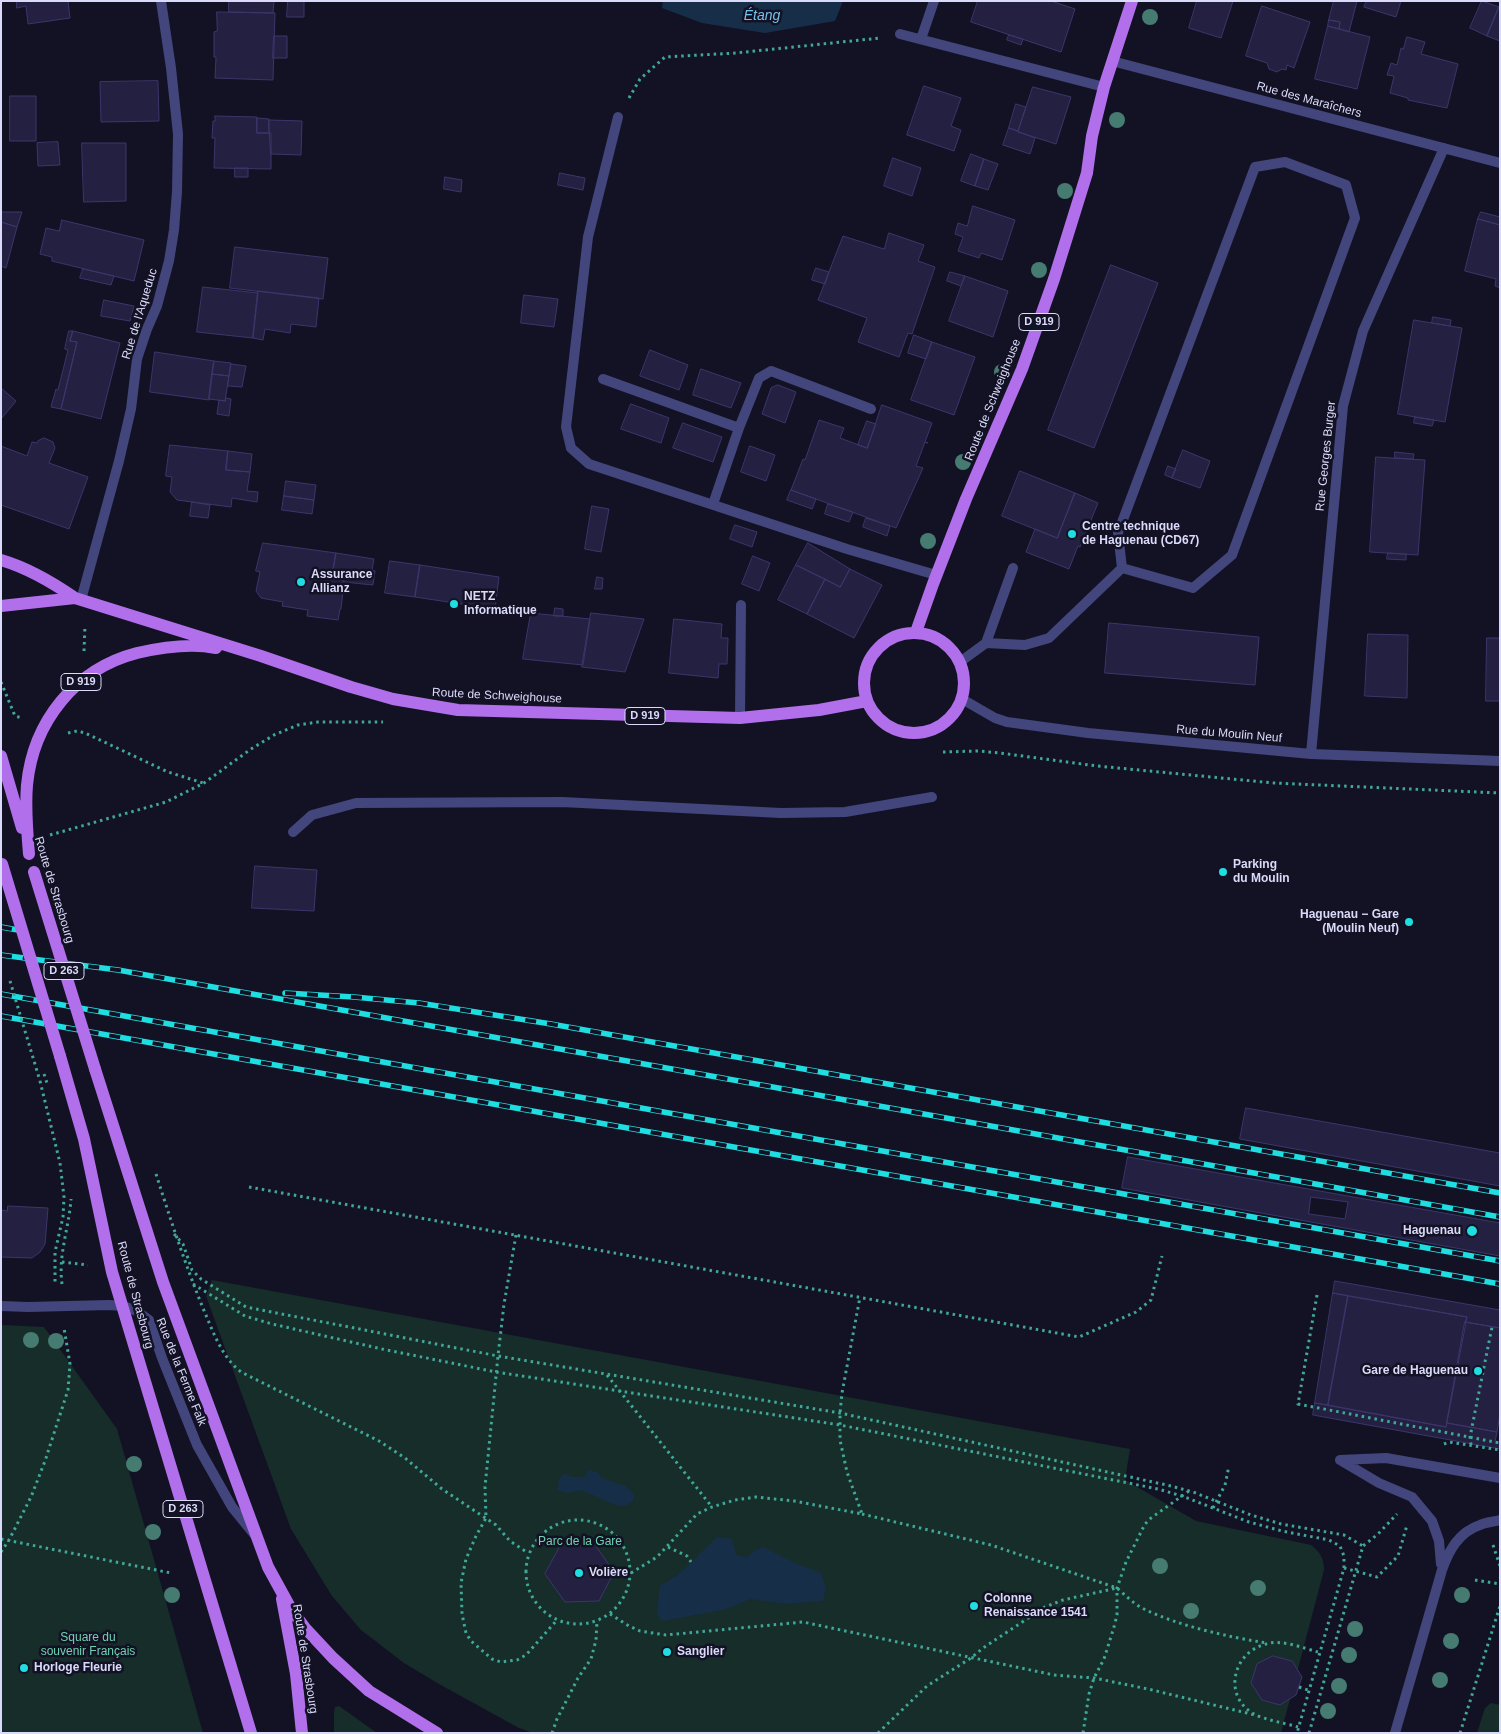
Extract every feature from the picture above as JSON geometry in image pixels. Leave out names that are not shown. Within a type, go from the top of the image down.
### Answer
[{"type":"main road","name":"Route de Schweighouse","points":[[916,632],[966,499],[1022,369],[1054,278],[1087,173],[1092,136],[1104,87],[1132,1]]},
{"type":"main road","name":"Route de Schweighouse","points":[[1,560],[28,569],[78,599],[261,656],[351,687],[422,705],[489,712],[740,718],[819,710],[867,701]]},
{"type":"main road","name":"D 919","points":[[1,606],[78,599]]},
{"type":"main road","points":[[916,632],[931,635],[945,642],[956,653],[960,662],[965,684],[962,699],[956,712],[947,722],[935,729],[922,733],[905,733],[890,728],[876,717],[867,701],[864,687],[865,670],[872,654],[883,642],[899,634],[916,632]]},
{"type":"main road","name":"D 919","points":[[29,854],[26,824],[27,784],[37,744],[42,729],[53,711],[86,677],[130,655],[174,646],[210,647],[261,656]]},
{"type":"main road","name":"Route de Strasbourg","points":[[2,760],[34,872],[95,1070],[163,1282],[254,1535],[268,1567],[280,1590],[305,1628],[333,1658],[369,1691],[436,1733]]},
{"type":"main road","name":"Route de Strasbourg","points":[[1,863],[84,1138],[112,1272],[251,1733]]},
{"type":"main road","name":"Route de Strasbourg","points":[[280,1590],[296,1674],[302,1733]]},
{"type":"street","name":"Rue de l'Aqueduc","points":[[78,599],[122,451],[131,409],[137,359],[159,298],[169,261],[174,230],[178,182],[178,134],[161,1]]},
{"type":"street","points":[[921,39],[934,1]]},
{"type":"street","points":[[900,34],[1104,87]]},
{"type":"street","name":"Rue des Maraîchers","points":[[1112,61],[1500,163]]},
{"type":"street","points":[[618,117],[588,237],[566,427],[571,448],[589,464],[847,549],[936,575]]},
{"type":"street","name":"Rue Georges Burger","points":[[1311,754],[1343,406],[1363,331],[1444,148]]},
{"type":"street","points":[[1285,162],[1346,184],[1355,218],[1232,555],[1193,588],[1122,568],[1118,533],[1254,167],[1285,162]]},
{"type":"street","points":[[712,504],[759,378],[771,371],[871,409]]},
{"type":"street","points":[[603,379],[739,428]]},
{"type":"street","points":[[960,662],[986,643],[1013,568]]},
{"type":"street","points":[[986,643],[1026,645],[1049,638],[1122,568]]},
{"type":"street","points":[[740,718],[741,605]]},
{"type":"street","name":"Rue du Moulin Neuf","points":[[962,699],[995,718],[1007,722],[1088,734],[1311,754],[1500,761]]},
{"type":"street","points":[[293,832],[312,815],[356,803],[562,802],[781,813],[845,812],[932,797]]},
{"type":"street","name":"Rue de la Ferme Falk","points":[[1,1306],[28,1308],[123,1306],[137,1311],[149,1320],[197,1445],[232,1507],[254,1535]]},
{"type":"street","points":[[1442,1570],[1439,1541],[1432,1522],[1412,1498],[1379,1483],[1340,1460],[1386,1458],[1500,1478]]},
{"type":"street","points":[[1395,1733],[1448,1554],[1463,1535],[1482,1524],[1500,1520]]},
{"type":"path","points":[[618,117],[640,79],[665,57],[755,52],[868,40],[900,34]]},
{"type":"path","points":[[78,599],[85,625],[84,653],[79,657]]},
{"type":"path","points":[[1,682],[15,716],[24,718],[26,714]]},
{"type":"path","points":[[50,836],[166,802],[204,783],[274,735],[298,725],[340,721],[391,722]]},
{"type":"path","points":[[67,733],[77,731],[85,733],[168,772],[204,783]]},
{"type":"path","points":[[943,752],[978,751],[1097,766],[1274,782],[1500,793]]},
{"type":"path","points":[[10,979],[40,1082],[60,1163],[64,1197],[63,1217],[55,1252],[55,1286]]},
{"type":"path","points":[[47,1083],[49,1092]]},
{"type":"path","points":[[249,1187],[1079,1337],[1136,1312],[1151,1300],[1162,1256]]},
{"type":"path","points":[[61,1280],[61,1253],[70,1219],[71,1196]]},
{"type":"path","points":[[516,1235],[504,1304],[496,1372],[485,1487],[486,1518],[466,1559],[461,1583],[463,1622],[466,1633],[471,1641],[492,1659],[500,1662],[517,1660],[526,1655],[557,1620]]},
{"type":"path","points":[[180,1245],[193,1284],[218,1344],[240,1372],[379,1441],[405,1458],[442,1489],[496,1525],[518,1547],[528,1553]]},
{"type":"path","points":[[187,1253],[192,1270],[201,1279],[246,1307],[498,1356],[840,1413],[1189,1491],[1251,1515],[1281,1524],[1352,1538],[1363,1546],[1309,1733]]},
{"type":"path","points":[[193,1284],[246,1316],[272,1324],[382,1349],[496,1372],[840,1425],[1086,1474],[1182,1496],[1249,1522],[1273,1529],[1329,1540],[1340,1546],[1344,1556],[1344,1568],[1318,1652],[1297,1733]]},
{"type":"path","points":[[1317,1295],[1298,1404],[1500,1443]]},
{"type":"path","points":[[860,1297],[840,1413],[840,1440],[842,1453],[862,1514]]},
{"type":"path","points":[[1492,1327],[1470,1437],[1471,1445],[1500,1450]]},
{"type":"path","points":[[1,1552],[31,1497],[68,1390],[70,1364],[64,1331]]},
{"type":"path","points":[[607,1375],[712,1507]]},
{"type":"path","points":[[1214,1508],[1225,1486],[1229,1466]]},
{"type":"path","points":[[1083,1733],[1089,1694],[1094,1678],[1104,1659],[1114,1628],[1117,1615],[1117,1588],[1126,1562],[1145,1524],[1189,1491]]},
{"type":"path","points":[[631,1573],[657,1557],[697,1514],[712,1507],[735,1500],[756,1497],[794,1501],[862,1514],[991,1546],[1117,1588],[1132,1602],[1171,1620],[1237,1638],[1282,1644],[1318,1652]]},
{"type":"path","points":[[574,1518],[591,1520],[608,1527],[620,1540],[629,1556],[631,1573],[628,1588],[621,1603],[610,1614],[597,1621],[584,1624],[570,1624],[557,1620],[544,1612],[533,1600],[527,1584],[528,1553],[542,1533],[557,1523],[574,1518]]},
{"type":"path","points":[[1344,1568],[1377,1578],[1398,1556],[1408,1525]]},
{"type":"path","points":[[1,1540],[9,1540],[171,1573]]},
{"type":"path","points":[[1493,1546],[1500,1566]]},
{"type":"path","points":[[668,1547],[687,1556],[691,1562]]},
{"type":"path","points":[[1475,1580],[1500,1584]]},
{"type":"path","points":[[878,1733],[927,1686],[1045,1607],[1063,1600],[1117,1588]]},
{"type":"path","points":[[1460,1733],[1500,1606]]},
{"type":"path","points":[[610,1614],[640,1631],[666,1635],[802,1622],[1054,1675],[1094,1678],[1148,1689],[1298,1726]]},
{"type":"path","points":[[552,1733],[556,1719],[578,1678],[591,1659],[596,1640],[597,1621]]},
{"type":"path","points":[[1255,1715],[1239,1700],[1233,1680],[1238,1666],[1247,1654],[1267,1643]]},
{"type":"path","points":[[1299,1687],[1308,1690]]},
{"type":"green space","name":"Parc de la Gare","points":[[212,1280],[1130,1449],[1125,1480],[1196,1521],[1311,1545],[1321,1556],[1324,1570],[1281,1733],[533,1733],[519,1728],[404,1663],[361,1630],[332,1596],[291,1529],[206,1296]]},
{"type":"green space","name":"Square du souvenir Français","points":[[1,1325],[44,1327],[117,1429],[203,1733],[1,1733]]},
{"type":"green space","points":[[1491,1703],[1500,1705],[1500,1733],[1477,1733],[1485,1708]]},
{"type":"green space","points":[[339,1706],[377,1733],[334,1733],[335,1707]]},
{"type":"water","name":"Étang","points":[[663,1],[843,1],[835,21],[765,33],[702,23],[662,8]]},
{"type":"water","points":[[588,1470],[597,1472],[602,1478],[625,1486],[634,1494],[633,1501],[627,1505],[618,1506],[581,1490],[568,1493],[557,1490],[559,1479],[564,1474],[573,1477],[585,1477]]},
{"type":"water","points":[[717,1537],[732,1539],[736,1555],[748,1557],[752,1552],[763,1547],[797,1564],[821,1573],[826,1589],[823,1601],[785,1604],[751,1599],[723,1610],[662,1621],[657,1613],[660,1586],[678,1575]]},
{"type":"building","points":[[17,1],[68,1],[70,18],[28,24],[26,6],[17,8]]},
{"type":"building","points":[[229,1],[274,1],[273,13],[229,12]]},
{"type":"building","points":[[288,1],[304,1],[304,17],[287,17]]},
{"type":"building","points":[[978,1],[1051,1],[1075,9],[1061,52],[971,22]]},
{"type":"building","points":[[1197,1],[1233,1],[1221,38],[1189,28]]},
{"type":"building","points":[[1334,1],[1357,1],[1349,32],[1339,29],[1340,22],[1329,20]]},
{"type":"building","points":[[1367,1],[1401,1],[1396,17],[1364,7]]},
{"type":"building","points":[[1482,1],[1499,7],[1487,36],[1470,28]]},
{"type":"building","points":[[1262,6],[1310,22],[1294,68],[1287,65],[1286,70],[1282,69],[1277,72],[1269,69],[1267,63],[1246,56]]},
{"type":"building","points":[[1500,8],[1500,41],[1487,36]]},
{"type":"building","points":[[217,12],[275,13],[273,80],[215,78],[214,32],[217,31]]},
{"type":"building","points":[[1329,20],[1340,22],[1339,29],[1328,26]]},
{"type":"building","points":[[1328,26],[1370,37],[1357,89],[1315,79]]},
{"type":"building","points":[[1009,35],[1023,39],[1021,45],[1007,40]]},
{"type":"building","points":[[274,36],[287,36],[287,58],[273,58]]},
{"type":"building","points":[[1407,37],[1425,42],[1421,54],[1458,64],[1447,108],[1408,100],[1408,98],[1390,93],[1394,76],[1387,75],[1391,63],[1397,65],[1401,48],[1403,49]]},
{"type":"building","points":[[158,81],[159,121],[101,122],[100,82]]},
{"type":"building","points":[[924,86],[961,98],[951,126],[961,130],[954,151],[907,135]]},
{"type":"building","points":[[1033,87],[1071,97],[1056,144],[1018,132]]},
{"type":"building","points":[[10,96],[36,96],[36,141],[10,141]]},
{"type":"building","points":[[1016,104],[1026,107],[1018,131],[1009,128]]},
{"type":"building","points":[[215,116],[257,117],[257,133],[271,133],[271,169],[214,168],[215,138],[212,138]]},
{"type":"building","points":[[257,118],[269,119],[269,133],[257,133]]},
{"type":"building","points":[[269,120],[302,121],[301,155],[271,154]]},
{"type":"building","points":[[1009,128],[1035,138],[1030,154],[1003,145]]},
{"type":"building","points":[[58,142],[60,165],[38,166],[37,143]]},
{"type":"building","points":[[82,143],[126,143],[126,201],[84,202]]},
{"type":"building","points":[[971,154],[984,159],[975,186],[961,181]]},
{"type":"building","points":[[893,158],[921,168],[912,196],[884,186]]},
{"type":"building","points":[[984,159],[998,164],[988,190],[975,186]]},
{"type":"building","points":[[235,168],[248,168],[248,177],[235,177]]},
{"type":"building","points":[[560,173],[585,178],[583,190],[558,185]]},
{"type":"building","points":[[445,177],[462,180],[461,192],[444,189]]},
{"type":"building","points":[[973,206],[1015,220],[1002,260],[981,253],[979,258],[958,251],[963,237],[955,234],[958,223],[967,226]]},
{"type":"building","points":[[1,212],[22,212],[17,227],[1,222]]},
{"type":"building","points":[[1481,212],[1500,217],[1500,225],[1478,219]]},
{"type":"building","points":[[1478,219],[1500,225],[1500,288],[1495,286],[1496,279],[1465,271]]},
{"type":"building","points":[[62,220],[144,240],[134,281],[52,261],[52,257],[40,254],[46,228],[59,231]]},
{"type":"building","points":[[1,222],[17,227],[6,268],[1,266]]},
{"type":"building","points":[[889,233],[924,245],[918,261],[935,267],[912,334],[908,333],[899,357],[858,342],[867,318],[818,300],[843,236],[884,249]]},
{"type":"building","points":[[235,247],[328,258],[323,299],[230,288]]},
{"type":"building","points":[[1111,265],[1158,283],[1094,448],[1048,430]]},
{"type":"building","points":[[816,268],[829,272],[825,284],[812,280]]},
{"type":"building","points":[[83,269],[114,276],[111,285],[80,278]]},
{"type":"building","points":[[950,272],[965,276],[961,286],[947,281]]},
{"type":"building","points":[[965,276],[1008,291],[993,337],[949,321]]},
{"type":"building","points":[[203,287],[258,293],[253,338],[197,332]]},
{"type":"building","points":[[258,291],[319,298],[316,327],[291,324],[290,333],[265,329],[263,340],[253,338]]},
{"type":"building","points":[[524,295],[558,299],[554,327],[521,323]]},
{"type":"building","points":[[104,300],[134,306],[130,321],[101,316]]},
{"type":"building","points":[[1433,317],[1451,320],[1450,326],[1432,323]]},
{"type":"building","points":[[1414,320],[1462,328],[1445,422],[1398,414]]},
{"type":"building","points":[[69,331],[73,331],[70,341],[77,342],[61,409],[51,407],[56,389],[58,390],[68,350],[65,349]]},
{"type":"building","points":[[73,331],[120,343],[101,419],[61,409],[77,342],[70,341]]},
{"type":"building","points":[[914,335],[932,342],[926,359],[908,353]]},
{"type":"building","points":[[932,342],[975,357],[954,415],[911,400]]},
{"type":"building","points":[[650,350],[688,365],[679,390],[640,376]]},
{"type":"building","points":[[155,352],[214,361],[209,400],[150,392]]},
{"type":"building","points":[[214,361],[231,363],[229,376],[212,374]]},
{"type":"building","points":[[231,364],[246,366],[242,387],[228,386]]},
{"type":"building","points":[[701,369],[741,383],[731,408],[693,395]]},
{"type":"building","points":[[212,374],[229,376],[225,401],[209,399]]},
{"type":"building","points":[[778,385],[796,392],[785,423],[762,414],[771,388]]},
{"type":"building","points":[[1,388],[16,401],[1,419]]},
{"type":"building","points":[[226,398],[231,399],[229,416],[217,414],[219,400],[225,401]]},
{"type":"building","points":[[631,404],[669,418],[661,443],[621,429]]},
{"type":"building","points":[[882,405],[932,423],[916,466],[923,468],[896,528],[791,490],[803,459],[805,460],[819,420],[844,428],[840,438],[867,448]]},
{"type":"building","points":[[1415,417],[1434,420],[1432,426],[1414,423]]},
{"type":"building","points":[[867,421],[876,424],[867,448],[858,445]]},
{"type":"building","points":[[683,423],[722,437],[713,462],[673,448]]},
{"type":"building","points":[[44,438],[53,442],[55,448],[49,463],[88,477],[69,529],[1,505],[1,446],[27,456],[32,442],[37,443]]},
{"type":"building","points":[[170,445],[228,451],[226,470],[250,472],[247,491],[258,492],[257,502],[232,498],[231,507],[177,500],[170,492],[172,477],[166,476]]},
{"type":"building","points":[[750,446],[775,455],[766,481],[741,472]]},
{"type":"building","points":[[1183,450],[1210,461],[1200,488],[1172,478]]},
{"type":"building","points":[[228,451],[252,454],[250,472],[226,470]]},
{"type":"building","points":[[1395,452],[1414,454],[1413,459],[1395,458]]},
{"type":"building","points":[[1376,457],[1425,460],[1418,555],[1370,552]]},
{"type":"building","points":[[1168,466],[1176,469],[1172,478],[1165,475]]},
{"type":"building","points":[[1020,471],[1075,493],[1057,538],[1002,516]]},
{"type":"building","points":[[286,481],[316,485],[314,500],[284,496]]},
{"type":"building","points":[[791,490],[816,499],[812,509],[787,500]]},
{"type":"building","name":"Centre technique de Haguenau (CD67)","points":[[1075,493],[1098,503],[1069,569],[1026,552],[1035,529],[1057,538]]},
{"type":"building","points":[[284,496],[314,500],[312,514],[282,510]]},
{"type":"building","points":[[192,502],[210,505],[208,518],[190,516]]},
{"type":"building","points":[[828,504],[853,512],[849,522],[825,514]]},
{"type":"building","points":[[592,506],[609,509],[601,552],[585,549]]},
{"type":"building","points":[[866,518],[890,526],[887,536],[863,527]]},
{"type":"building","points":[[735,525],[757,532],[752,547],[730,539]]},
{"type":"building","name":"Assurance Allianz","points":[[263,543],[336,553],[332,578],[344,581],[338,620],[307,616],[308,610],[282,606],[283,602],[261,598],[256,591],[260,572],[256,571]]},
{"type":"building","points":[[808,543],[850,569],[840,587],[796,565]]},
{"type":"building","points":[[336,553],[374,559],[372,570],[375,571],[373,585],[344,582],[332,578]]},
{"type":"building","points":[[1388,553],[1406,554],[1406,560],[1387,559]]},
{"type":"building","points":[[753,556],[770,563],[759,591],[742,584]]},
{"type":"building","points":[[390,561],[420,565],[415,597],[385,593]]},
{"type":"building","points":[[420,565],[499,577],[495,609],[415,597]]},
{"type":"building","points":[[796,565],[825,579],[807,614],[778,600]]},
{"type":"building","points":[[850,569],[882,585],[854,638],[807,614],[825,579],[840,587]]},
{"type":"building","points":[[597,577],[603,578],[602,589],[595,589]]},
{"type":"building","points":[[555,608],[563,609],[563,616],[554,616]]},
{"type":"building","points":[[531,613],[590,619],[583,665],[523,659]]},
{"type":"building","points":[[591,613],[644,619],[625,672],[582,667]]},
{"type":"building","points":[[674,619],[722,624],[721,638],[728,638],[727,664],[719,664],[718,678],[669,673]]},
{"type":"building","points":[[1109,623],[1259,637],[1255,685],[1105,673]]},
{"type":"building","points":[[1368,634],[1408,635],[1407,698],[1365,696]]},
{"type":"building","points":[[1487,638],[1500,638],[1500,701],[1486,701]]},
{"type":"building","points":[[255,866],[317,870],[314,911],[252,908]]},
{"type":"building","points":[[1246,1108],[1500,1153],[1500,1186],[1240,1139]]},
{"type":"building","points":[[1128,1157],[1500,1223],[1500,1256],[1122,1188]]},
{"type":"building","points":[[1311,1197],[1348,1202],[1345,1219],[1309,1214]]},
{"type":"building","points":[[8,1206],[48,1208],[45,1244],[40,1252],[32,1258],[1,1257],[1,1210],[7,1211]]},
{"type":"building","points":[[1335,1281],[1500,1310],[1500,1328],[1465,1322],[1467,1317],[1333,1293]]},
{"type":"building","points":[[1333,1293],[1348,1296],[1328,1405],[1315,1403]]},
{"type":"building","points":[[1348,1296],[1467,1317],[1446,1427],[1328,1405]]},
{"type":"building","name":"Gare de Haguenau","points":[[1465,1322],[1500,1328],[1500,1413],[1497,1432],[1447,1423]]},
{"type":"building","points":[[1315,1403],[1446,1427],[1447,1423],[1497,1432],[1495,1442],[1500,1443],[1500,1449],[1313,1415]]},
{"type":"building","name":"Volière","points":[[561,1545],[595,1545],[614,1572],[599,1601],[565,1602],[545,1574]]},
{"type":"building","points":[[1273,1656],[1292,1661],[1302,1677],[1296,1695],[1280,1705],[1262,1700],[1251,1683],[1257,1664]]},
{"type":"railway","points":[[1,927],[18,930]]},
{"type":"railway","points":[[1,955],[118,970],[1500,1217]]},
{"type":"railway","points":[[285,993],[419,1003],[551,1024],[1500,1193]]},
{"type":"railway","points":[[1,994],[1500,1261]]},
{"type":"railway","points":[[1,1016],[1500,1284]]},
{"type":"place","name":"Centre technique de Haguenau (CD67)","points":[[1072,534]]},
{"type":"place","name":"Assurance Allianz","points":[[301,582]]},
{"type":"place","name":"NETZ Informatique","points":[[454,604]]},
{"type":"place","name":"Parking du Moulin","points":[[1223,872]]},
{"type":"place","name":"Haguenau − Gare (Moulin Neuf)","points":[[1409,922]]},
{"type":"place","name":"Haguenau","points":[[1472,1231]]},
{"type":"place","name":"Gare de Haguenau","points":[[1478,1371]]},
{"type":"place","name":"Volière","points":[[579,1573]]},
{"type":"place","name":"Colonne Renaissance 1541","points":[[974,1606]]},
{"type":"place","name":"Sanglier","points":[[667,1652]]},
{"type":"place","name":"Horloge Fleurie","points":[[24,1668]]}]
